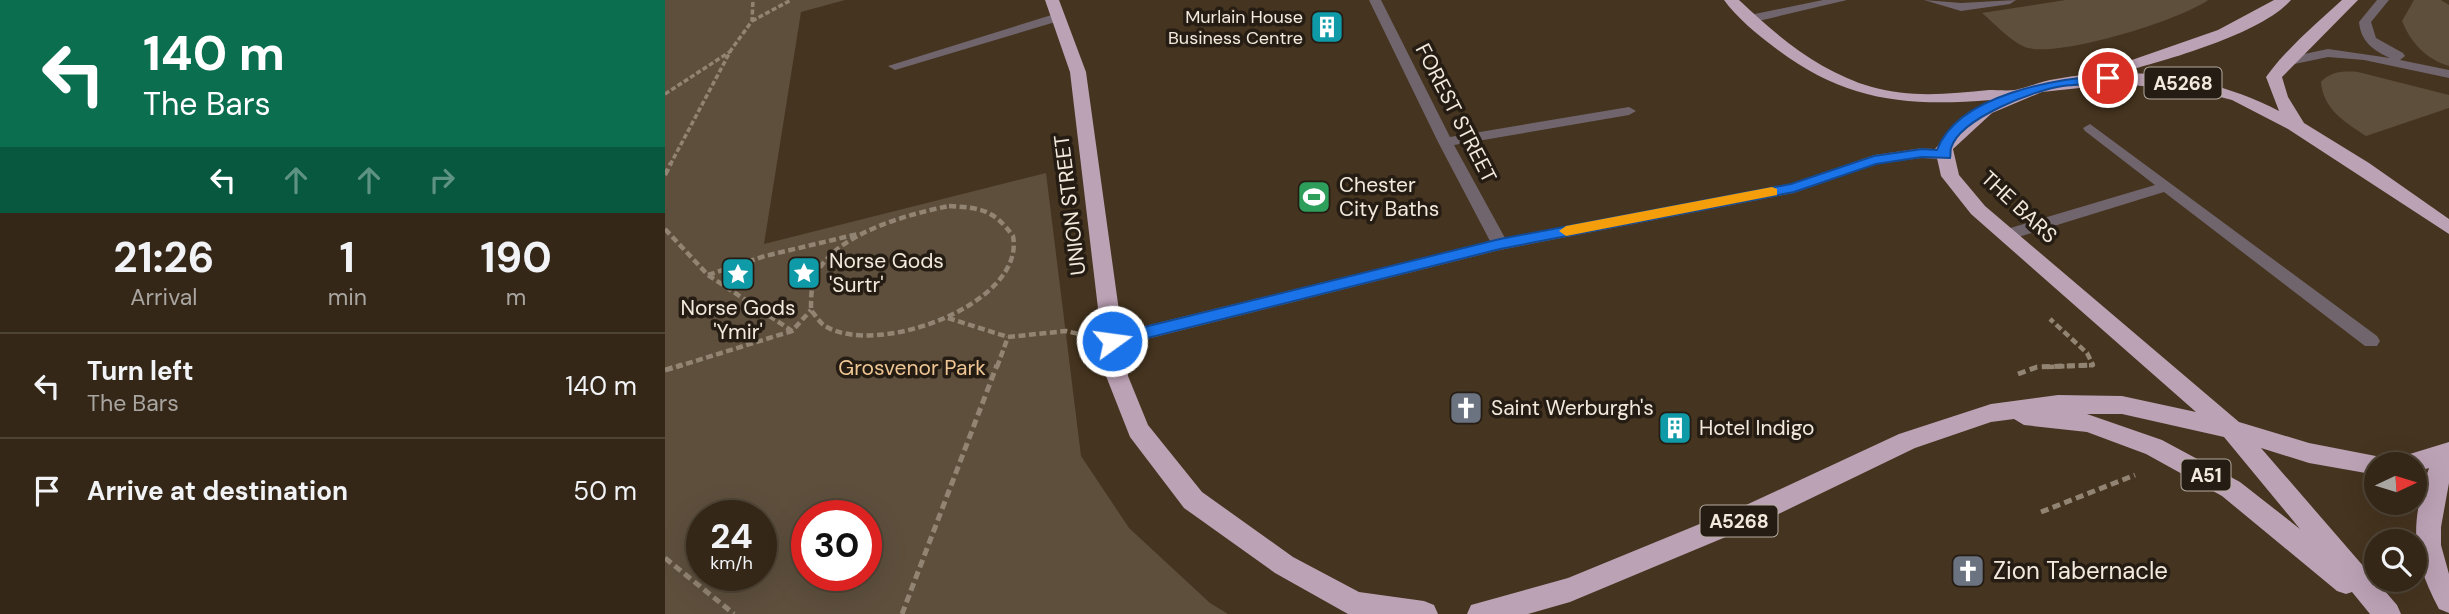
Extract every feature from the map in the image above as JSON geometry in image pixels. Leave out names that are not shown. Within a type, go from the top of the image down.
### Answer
[{"type":"highway","name":"A5268","points":[[1731,0],[1785,51],[1818,73],[1879,93],[1924,99],[2017,93],[2061,83],[2199,45],[2246,24],[2284,0]]},
{"type":"highway","points":[[2285,62],[2351,0]]},
{"type":"highway","name":"UNION STREET","points":[[1055,9],[1079,72],[1117,376],[1138,430],[1193,500],[1285,565],[1355,604],[1424,614]]},
{"type":"highway","name":"A5268","points":[[2285,62],[2274,77],[2280,97],[2297,126]]},
{"type":"highway","name":"A5268","points":[[2061,83],[2131,76],[2178,82],[2236,95],[2297,126],[2449,228]]},
{"type":"highway","name":"A5268","points":[[1945,155],[1944,149],[1953,135],[1979,113],[2017,93]]},
{"type":"highway","name":"THE BARS","points":[[1945,155],[1950,176],[1978,210],[2231,429],[2309,453],[2364,462]]},
{"type":"highway","name":"A5268","points":[[1481,614],[1570,590],[1755,513],[1907,441],[1991,413],[2058,404],[2122,405],[2231,429]]},
{"type":"highway","name":"A51","points":[[1991,413],[2088,423],[2154,447],[2231,489],[2386,614]]},
{"type":"highway","name":"A51","points":[[2231,429],[2386,614]]},
{"type":"highway","points":[[2427,459],[2447,453]]},
{"type":"highway","points":[[2447,453],[2429,505],[2426,528],[2430,557],[2449,600]]},
{"type":"street","name":"FOREST STREET","points":[[1375,0],[1445,142],[1500,244]]},
{"type":"street","points":[[1750,19],[1841,0]]},
{"type":"street","points":[[1930,0],[1961,7],[2010,0]]},
{"type":"street","points":[[2383,0],[2365,22],[2365,34],[2371,42],[2400,57],[2448,73]]},
{"type":"street","points":[[895,66],[943,56],[1055,9]]},
{"type":"street","points":[[2285,62],[2328,53],[2364,56],[2448,73]]},
{"type":"street","points":[[1445,142],[1629,111]]},
{"type":"street","points":[[2090,128],[2371,341]]},
{"type":"street","points":[[1112,341],[1500,244],[1794,188],[1874,160],[1922,153],[1945,155]]},
{"type":"street","points":[[2006,235],[2167,186]]},
{"type":"path","points":[[752,21],[753,0]]},
{"type":"path","points":[[665,176],[731,50],[752,21],[791,0]]},
{"type":"path","points":[[665,94],[731,50]]},
{"type":"path","points":[[962,207],[987,212],[1006,222],[1014,239],[1012,259],[999,279],[977,300],[947,318],[913,330],[878,336],[846,334],[824,325],[811,310],[810,290],[820,269],[840,248],[862,233],[899,216],[932,208],[962,207]]},
{"type":"path","points":[[665,229],[708,275],[792,331]]},
{"type":"path","points":[[708,275],[765,256],[862,233]]},
{"type":"path","points":[[665,370],[792,331],[811,310]]},
{"type":"path","points":[[2013,376],[2037,367],[2093,365],[2087,353],[2040,311]]},
{"type":"path","points":[[947,318],[1008,337],[1066,331],[1112,341]]},
{"type":"path","points":[[902,614],[1008,337]]},
{"type":"path","points":[[2041,512],[2137,474]]},
{"type":"path","points":[[665,558],[734,614]]},
{"type":"green space","name":"Grosvenor Park","points":[[665,0],[845,0],[801,12],[764,244],[1046,173],[1081,456],[1129,528],[1210,603],[1228,614],[665,614]]},
{"type":"green space","points":[[2066,0],[2208,0],[2146,27],[2063,48],[2025,47],[1982,13]]},
{"type":"green space","points":[[2414,0],[2441,0],[2449,5],[2449,66],[2426,54],[2406,29],[2402,21]]},
{"type":"green space","points":[[2358,72],[2449,95],[2449,108],[2366,136],[2336,114],[2326,100],[2321,82],[2333,74]]},
{"type":"slow traffic","points":[[1566,231],[1772,192]]},
{"type":"place","name":"Murlain House Business Centre","points":[[1327,27]]},
{"type":"place","name":"Chester City Baths","points":[[1314,197]]},
{"type":"place","name":"Norse Gods 'Surtr'","points":[[804,273]]},
{"type":"place","name":"Norse Gods 'Ymir'","points":[[738,274]]},
{"type":"place","name":"Saint Werburgh's","points":[[1466,408]]},
{"type":"place","name":"Hotel Indigo","points":[[1675,428]]},
{"type":"place","name":"Zion Tabernacle","points":[[1968,571]]},
{"type":"route","points":[[1112,341],[1500,244],[1794,188],[1874,160],[1922,153],[1945,155],[1944,149],[1953,135],[1979,113],[2017,93],[2061,83],[2108,78]]}]
